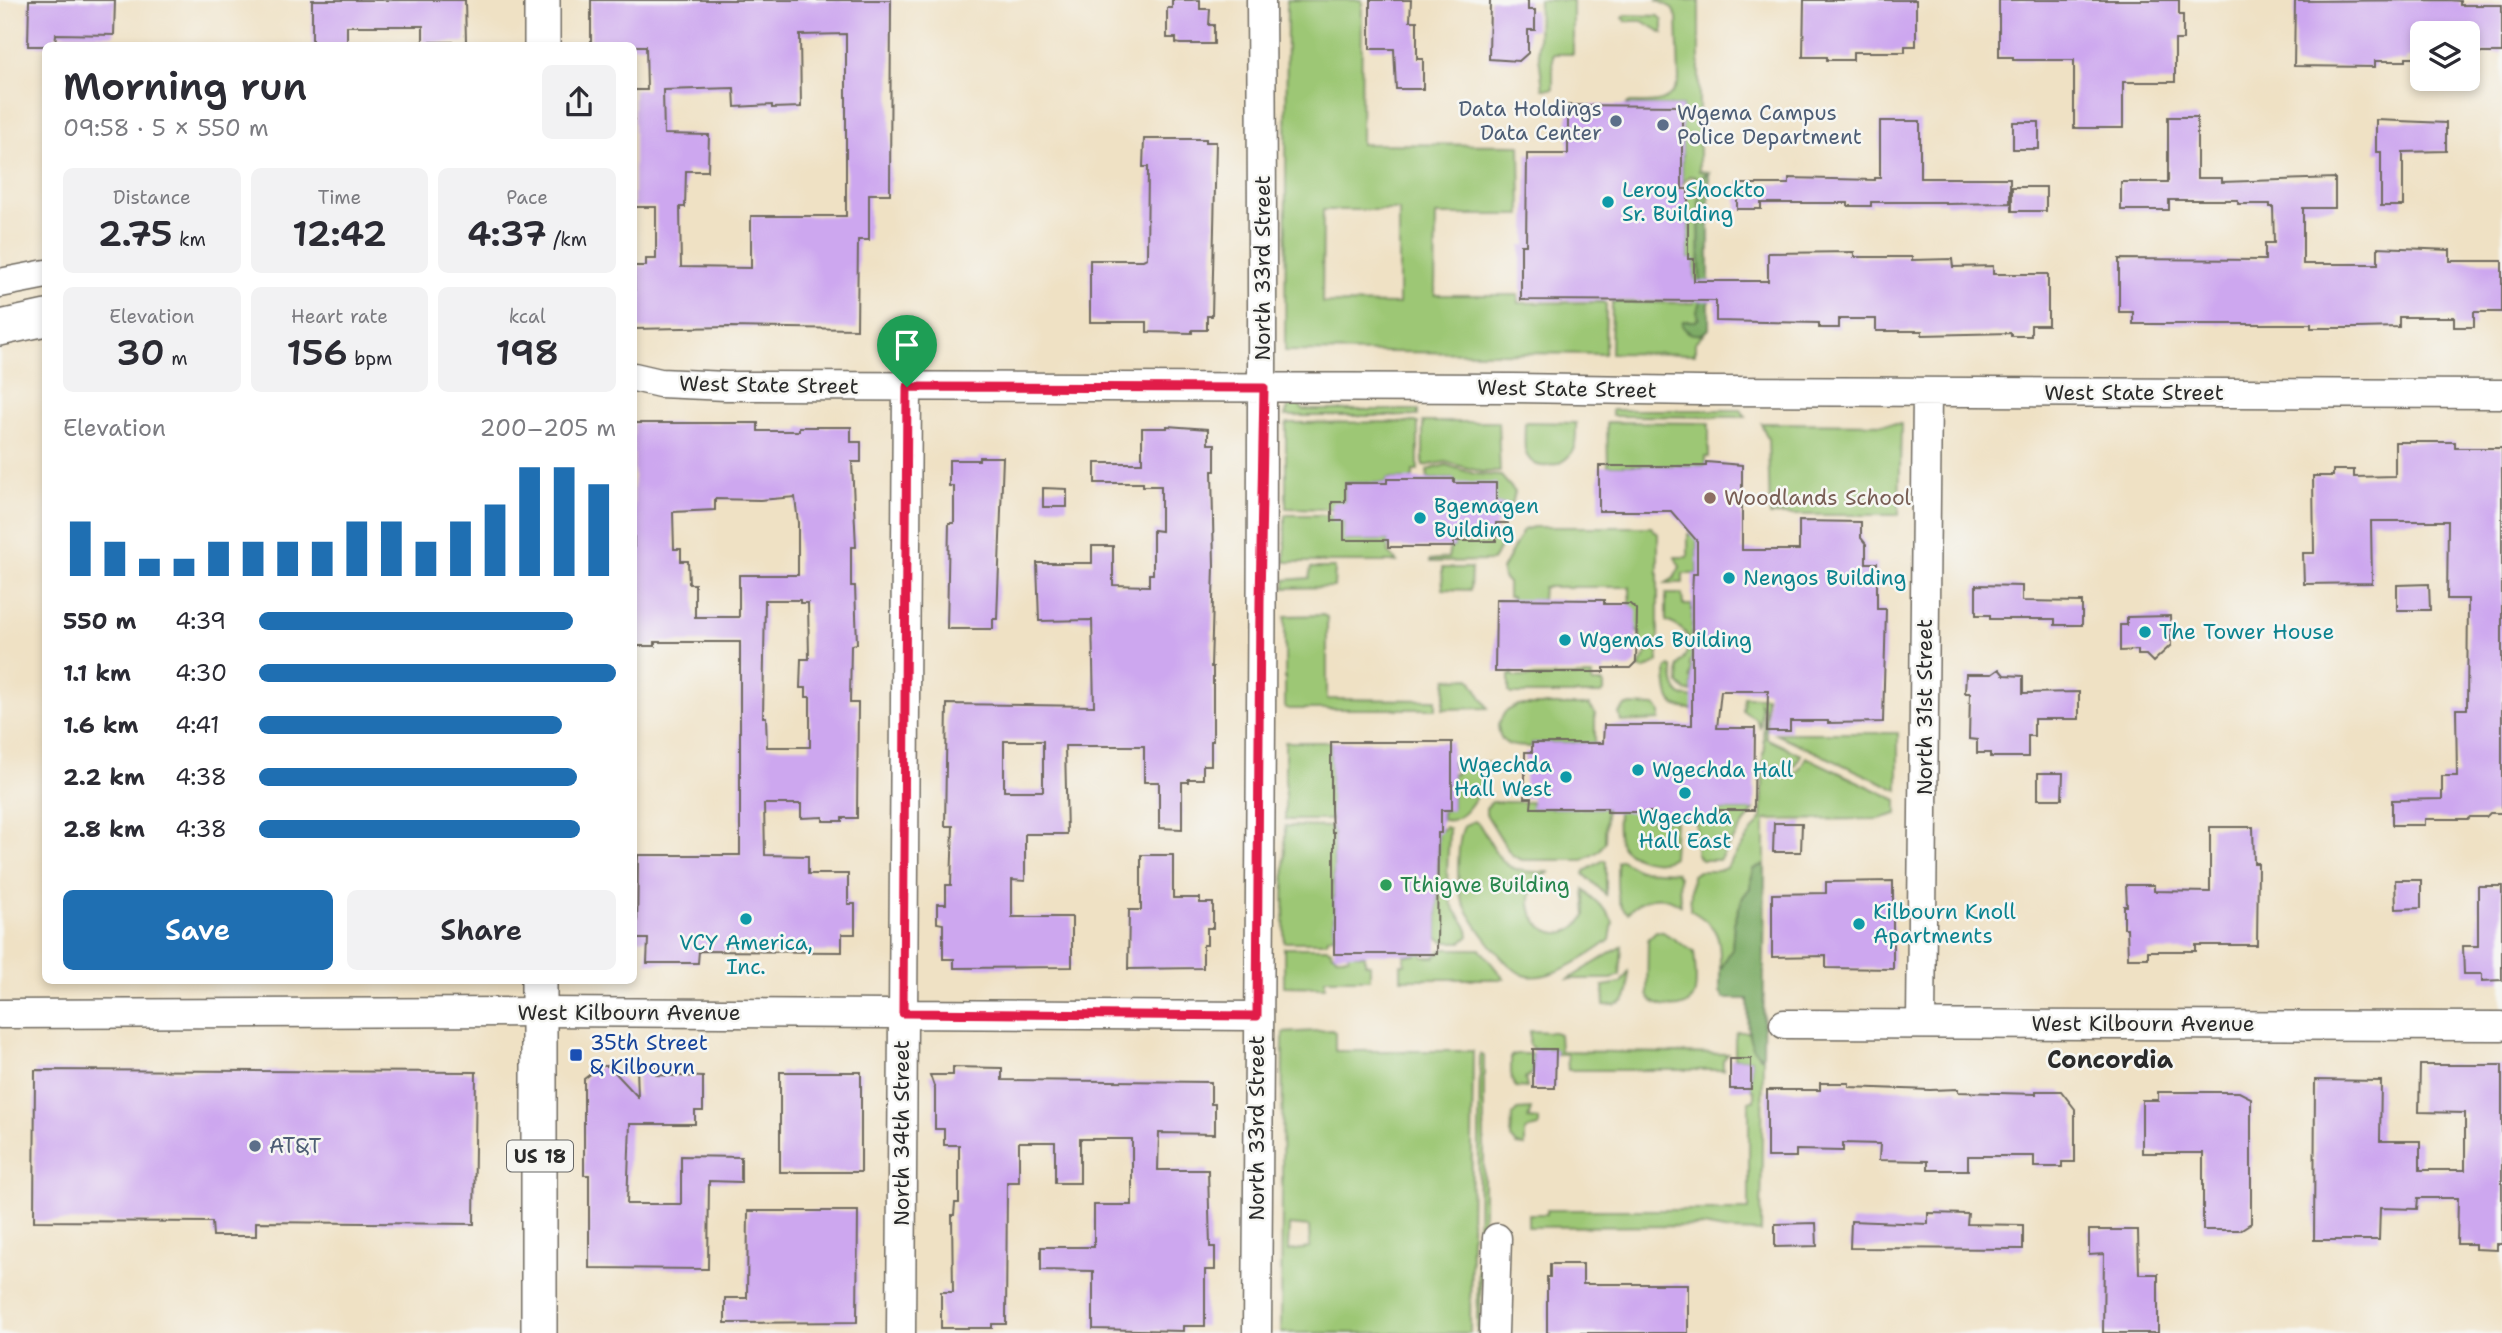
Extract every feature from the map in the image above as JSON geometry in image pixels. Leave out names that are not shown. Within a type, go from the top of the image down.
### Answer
[{"type":"main road","points":[[542,0],[542,42]]},
{"type":"main road","points":[[0,328],[42,318]]},
{"type":"main road","name":"US 18","points":[[539,996],[539,1333]]},
{"type":"street","name":"North 33rd Street","points":[[1256,1333],[1260,602],[1264,388],[1261,0]]},
{"type":"street","points":[[0,283],[42,275]]},
{"type":"street","name":"West State Street","points":[[637,378],[660,383],[726,386],[2502,394]]},
{"type":"street","name":"North 34th Street","points":[[901,1333],[907,387]]},
{"type":"street","name":"North 31st Street","points":[[1922,1023],[1927,392]]},
{"type":"street","name":"West Kilbourn Avenue","points":[[0,1014],[539,996],[903,1013],[1257,1016]]},
{"type":"street","name":"West Kilbourn Avenue","points":[[1784,1024],[2502,1026]]},
{"type":"street","points":[[1494,1333],[1497,1238]]},
{"type":"green space","points":[[1287,0],[1362,0],[1361,144],[1520,145],[1521,215],[1436,215],[1435,295],[1518,295],[1519,303],[1603,302],[1606,304],[1605,354],[1285,351]],"holes":[[[1323,210],[1399,210],[1399,304],[1322,303]]]},
{"type":"green space","points":[[1539,0],[1573,0],[1573,54],[1553,54],[1553,89],[1543,89],[1538,47]]},
{"type":"green space","points":[[1656,0],[1699,0],[1699,171],[1709,172],[1699,182],[1700,300],[1697,321],[1699,334],[1704,333],[1695,342],[1695,354],[1611,353],[1612,302],[1694,303],[1694,260],[1688,259],[1688,189],[1696,177],[1689,176],[1682,184],[1682,106],[1626,106],[1628,103],[1659,102],[1671,95],[1679,80],[1677,17],[1671,7]]},
{"type":"green space","points":[[1626,15],[1659,16],[1663,21],[1663,33],[1642,21],[1625,21],[1623,18]]},
{"type":"green space","points":[[1705,174],[1709,174],[1709,329],[1694,334],[1682,325],[1683,321],[1696,321],[1699,318],[1699,182]]},
{"type":"green space","points":[[1290,403],[1298,403],[1303,410],[1418,410],[1418,416],[1285,416]]},
{"type":"green space","points":[[1612,410],[1741,410],[1746,417],[1612,416]]},
{"type":"green space","points":[[1418,422],[1418,471],[1413,471],[1413,479],[1387,479],[1387,483],[1345,483],[1345,502],[1332,509],[1286,508],[1288,423]]},
{"type":"green space","points":[[1423,422],[1498,422],[1500,472],[1482,472],[1446,462],[1423,466]]},
{"type":"green space","points":[[1525,422],[1576,423],[1576,440],[1569,456],[1555,465],[1540,466],[1534,463],[1525,450]]},
{"type":"green space","points":[[1607,422],[1709,423],[1709,457],[1706,457],[1706,466],[1608,466]]},
{"type":"green space","points":[[1761,423],[1901,424],[1899,515],[1770,515],[1768,439]]},
{"type":"green space","points":[[1446,465],[1475,474],[1501,476],[1515,492],[1512,505],[1496,504],[1454,483],[1454,479],[1428,479],[1427,470]]},
{"type":"green space","points":[[1285,515],[1332,515],[1344,521],[1345,540],[1388,540],[1389,553],[1397,562],[1285,562]]},
{"type":"green space","points":[[1533,527],[1651,527],[1658,534],[1658,662],[1644,670],[1639,668],[1647,652],[1640,650],[1640,633],[1637,632],[1630,604],[1630,587],[1543,587],[1542,600],[1512,600],[1512,597],[1508,597],[1508,583],[1503,578],[1502,570],[1523,530]]},
{"type":"green space","points":[[1688,534],[1697,534],[1697,574],[1683,574],[1683,583],[1666,583],[1674,578],[1680,567],[1675,557],[1688,557]]},
{"type":"green space","points":[[1454,541],[1496,541],[1501,545],[1493,561],[1430,562],[1448,558]]},
{"type":"green space","points":[[1311,568],[1335,568],[1334,587],[1285,588],[1285,580],[1309,578]]},
{"type":"green space","points":[[1442,568],[1471,568],[1470,590],[1443,589]]},
{"type":"green space","points":[[1666,594],[1682,594],[1683,605],[1692,605],[1692,692],[1686,691],[1679,684],[1678,666],[1689,645],[1686,634],[1666,621]]},
{"type":"green space","points":[[1285,616],[1327,617],[1327,699],[1436,700],[1436,709],[1285,709]]},
{"type":"green space","points":[[1670,666],[1673,668],[1677,691],[1686,697],[1710,698],[1710,710],[1687,709],[1674,704],[1668,692],[1666,669]]},
{"type":"green space","points":[[1512,672],[1514,677],[1592,676],[1592,683],[1604,683],[1604,692],[1511,694],[1509,675],[1512,675]]},
{"type":"green space","points":[[1470,678],[1488,708],[1443,709],[1447,679]]},
{"type":"green space","points":[[1744,697],[1766,697],[1766,738],[1801,755],[1794,766],[1763,766],[1764,710],[1759,701],[1760,728],[1756,719],[1743,711]]},
{"type":"green space","points":[[1518,705],[1589,705],[1595,713],[1595,743],[1532,743],[1532,747],[1508,744],[1501,737],[1498,724],[1505,712]]},
{"type":"green space","points":[[1626,705],[1656,706],[1660,712],[1660,720],[1621,722],[1619,713]]},
{"type":"green space","points":[[1774,733],[1898,733],[1898,790]]},
{"type":"green space","points":[[1285,742],[1331,742],[1332,820],[1285,820]]},
{"type":"green space","points":[[1806,757],[1897,800],[1897,814],[1879,819],[1765,820],[1765,868],[1763,865],[1753,869],[1750,888],[1743,897],[1734,923],[1732,949],[1720,970],[1720,949],[1713,928],[1690,910],[1692,875],[1699,871],[1726,868],[1762,818],[1763,772],[1798,771]]},
{"type":"green space","points":[[1452,762],[1488,762],[1487,771],[1479,791],[1466,811],[1450,820],[1441,819],[1443,810],[1452,809],[1452,789],[1456,788],[1456,782],[1452,782],[1452,774],[1456,774],[1456,769],[1452,768]]},
{"type":"green space","points":[[1492,802],[1531,802],[1532,808],[1606,808],[1605,842],[1599,851],[1583,860],[1522,860],[1510,853],[1486,814],[1486,808]]},
{"type":"green space","points":[[1618,809],[1652,810],[1652,820],[1675,820],[1673,857],[1660,861],[1644,860],[1623,848],[1619,838]]},
{"type":"green space","points":[[1719,810],[1754,810],[1719,860],[1701,860],[1696,854],[1696,820],[1718,821]]},
{"type":"green space","points":[[1474,821],[1479,824],[1504,863],[1521,871],[1550,872],[1536,883],[1530,896],[1531,910],[1537,922],[1547,930],[1560,933],[1573,929],[1586,915],[1584,890],[1607,912],[1613,922],[1610,940],[1582,959],[1548,974],[1527,976],[1509,964],[1478,928],[1460,894],[1460,838],[1465,825]]},
{"type":"green space","points":[[1285,826],[1332,827],[1334,832],[1334,936],[1327,938],[1327,942],[1284,942]]},
{"type":"green space","points":[[1445,827],[1449,829],[1449,894],[1469,936],[1462,942],[1445,942],[1437,937],[1438,833]]},
{"type":"green space","points":[[1604,860],[1606,862],[1606,895],[1584,874]]},
{"type":"green space","points":[[1621,860],[1639,870],[1675,872],[1679,877],[1680,905],[1666,899],[1652,898],[1639,903],[1628,913],[1620,903],[1617,890],[1617,862]]},
{"type":"green space","points":[[1763,865],[1763,1057],[1752,1046],[1750,1039],[1748,999],[1724,999],[1720,992],[1720,970],[1732,949],[1734,923],[1743,897],[1750,888],[1753,869]]},
{"type":"green space","points":[[1656,931],[1663,932],[1694,952],[1694,996],[1690,1002],[1678,1007],[1670,1008],[1657,1004],[1647,995],[1648,939]]},
{"type":"green space","points":[[1622,946],[1620,975],[1612,979],[1569,979]]},
{"type":"green space","points":[[1284,948],[1327,948],[1336,957],[1349,957],[1354,951],[1355,954],[1364,955],[1365,951],[1365,963],[1370,964],[1370,979],[1325,979],[1325,987],[1284,986]]},
{"type":"green space","points":[[1445,949],[1480,949],[1504,979],[1401,979],[1401,964],[1405,964],[1405,951],[1407,955],[1416,955],[1417,951],[1423,957],[1435,957]]},
{"type":"green space","points":[[1628,972],[1628,992],[1624,1001],[1604,1005],[1603,986],[1621,983]]},
{"type":"green space","points":[[1332,1030],[1335,1032],[1335,1051],[1473,1051],[1470,1333],[1281,1333],[1283,1033]],"holes":[[[1289,1225],[1309,1227],[1310,1248],[1288,1251]]]},
{"type":"green space","points":[[1530,1031],[1559,1034],[1560,1051],[1728,1054],[1723,1060],[1723,1070],[1568,1070],[1567,1054],[1556,1054],[1555,1049],[1533,1049],[1529,1045]]},
{"type":"green space","points":[[1737,1032],[1748,1032],[1760,1057],[1763,1057],[1761,1232],[1729,1231],[1703,1226],[1528,1227],[1528,1214],[1547,1214],[1547,1210],[1749,1210],[1749,1101],[1754,1101],[1754,1090],[1751,1089],[1751,1059],[1735,1059]]},
{"type":"green space","points":[[1480,1054],[1484,1056],[1484,1213],[1481,1226],[1480,1333],[1477,1333]]},
{"type":"green space","points":[[1533,1054],[1533,1073],[1525,1078],[1527,1088],[1516,1087],[1511,1079],[1511,1056]]},
{"type":"green space","points":[[1531,1109],[1528,1119],[1539,1120],[1539,1127],[1525,1132],[1525,1146],[1517,1145],[1511,1138],[1512,1116],[1517,1110]]},
{"type":"building","points":[[29,0],[115,0],[114,35],[56,34],[55,42],[28,46]]},
{"type":"building","points":[[312,0],[465,0],[466,42],[423,42],[423,26],[347,26],[347,42],[312,42]]},
{"type":"building","points":[[591,0],[891,0],[890,194],[869,194],[869,240],[858,240],[857,329],[637,329],[637,266],[646,266],[646,259],[656,259],[656,207],[637,207],[637,90],[647,90],[646,46],[637,46],[637,42],[591,42]],"holes":[[[846,34],[846,216],[751,216],[751,268],[681,267],[680,207],[685,207],[686,171],[708,171],[709,135],[664,134],[663,90],[734,88],[735,107],[801,107],[800,35]]]},
{"type":"building","points":[[1172,0],[1200,0],[1200,9],[1210,9],[1209,25],[1214,25],[1214,44],[1180,44],[1176,43],[1176,38],[1167,38],[1167,8],[1172,8]]},
{"type":"building","points":[[1370,0],[1411,0],[1410,21],[1417,21],[1417,59],[1423,59],[1423,89],[1396,89],[1394,49],[1370,49]]},
{"type":"building","points":[[1490,0],[1528,0],[1528,10],[1535,10],[1535,30],[1528,30],[1528,53],[1519,61],[1489,59]]},
{"type":"building","points":[[1804,0],[1916,0],[1916,46],[1905,46],[1905,52],[1853,52],[1853,60],[1803,57]]},
{"type":"building","points":[[1999,0],[2179,0],[2179,15],[2183,15],[2183,40],[2175,40],[2175,82],[2123,82],[2123,128],[2074,128],[2074,60],[2013,60],[2013,57],[1999,57]]},
{"type":"building","points":[[2447,0],[2460,1],[2460,5],[2502,5],[2502,53],[2480,53],[2480,21],[2410,21],[2410,57],[2406,57],[2406,61],[2375,61],[2375,67],[2294,66],[2295,1]]},
{"type":"building","points":[[1568,105],[1682,106],[1682,189],[1688,189],[1688,259],[1694,259],[1694,281],[1768,281],[1768,253],[1854,252],[1854,257],[1952,259],[1953,267],[1993,266],[1993,274],[2048,274],[2048,325],[2031,325],[2031,336],[2011,336],[2011,333],[1922,335],[1922,331],[1876,331],[1876,319],[1839,319],[1839,328],[1819,328],[1819,323],[1716,321],[1716,301],[1521,300],[1521,245],[1526,245],[1527,154],[1568,154]]},
{"type":"building","points":[[2168,117],[2197,117],[2197,178],[2222,178],[2222,182],[2335,178],[2335,208],[2303,208],[2303,264],[2378,264],[2378,247],[2450,250],[2450,261],[2502,261],[2502,312],[2474,312],[2474,327],[2454,327],[2454,317],[2399,317],[2399,327],[2357,328],[2311,328],[2311,324],[2133,324],[2133,312],[2119,312],[2119,259],[2265,260],[2265,243],[2274,243],[2273,207],[2270,207],[2270,204],[2238,204],[2238,200],[2169,200],[2169,210],[2121,210],[2121,182],[2168,182]]},
{"type":"building","points":[[2376,120],[2446,123],[2446,151],[2403,152],[2403,206],[2381,206],[2381,152],[2376,152]]},
{"type":"building","points":[[1880,121],[1920,121],[1920,178],[2010,178],[2010,203],[1871,202],[1871,206],[1848,206],[1848,203],[1761,203],[1761,209],[1737,209],[1737,184],[1789,184],[1789,178],[1880,178]]},
{"type":"building","points":[[2013,122],[2039,122],[2039,149],[2013,149]]},
{"type":"building","points":[[1144,139],[1206,139],[1206,142],[1216,142],[1212,316],[1207,316],[1207,330],[1192,330],[1192,333],[1147,332],[1147,322],[1090,322],[1090,260],[1147,258],[1148,167],[1143,167]]},
{"type":"building","points":[[2012,187],[2046,187],[2046,211],[2012,211]]},
{"type":"building","points":[[637,423],[758,423],[758,431],[799,431],[799,427],[851,427],[851,442],[861,442],[861,462],[852,462],[856,547],[851,547],[851,586],[855,586],[857,644],[851,645],[850,703],[858,703],[857,818],[823,821],[823,817],[801,818],[801,804],[764,804],[765,855],[808,856],[808,874],[848,874],[848,904],[855,904],[855,934],[842,934],[842,952],[699,951],[698,963],[647,963],[648,939],[637,939],[638,855],[740,855],[740,642],[655,642],[655,646],[637,646]],"holes":[[[795,497],[798,575],[739,575],[739,617],[695,617],[695,584],[689,584],[688,561],[681,561],[681,549],[674,549],[673,512],[715,510],[715,499],[760,500]],[[765,600],[800,600],[800,603],[808,603],[809,659],[801,659],[800,688],[806,688],[806,697],[810,697],[810,747],[767,747],[766,717],[763,717]]]},
{"type":"building","points":[[1142,428],[1208,429],[1208,444],[1215,444],[1215,471],[1212,471],[1214,566],[1211,765],[1203,765],[1203,779],[1188,779],[1188,782],[1182,782],[1182,829],[1159,828],[1159,782],[1144,782],[1144,746],[1065,746],[1067,834],[1025,834],[1025,881],[1012,880],[1012,917],[1072,917],[1072,967],[954,968],[954,959],[943,959],[943,924],[937,923],[937,904],[946,904],[946,885],[951,885],[953,826],[945,826],[947,704],[1094,706],[1092,620],[1039,621],[1037,563],[1092,563],[1092,546],[1113,546],[1113,585],[1149,586],[1149,574],[1153,574],[1153,530],[1161,531],[1161,486],[1143,486],[1143,483],[1095,483],[1095,463],[1142,463]],"holes":[[[1004,741],[1043,741],[1043,791],[1004,791]]]},
{"type":"building","points":[[2395,442],[2455,442],[2455,448],[2502,448],[2502,813],[2468,819],[2425,819],[2425,825],[2392,825],[2392,800],[2442,799],[2442,776],[2457,776],[2456,709],[2467,709],[2468,599],[2447,599],[2448,521],[2371,521],[2372,583],[2304,584],[2303,553],[2314,553],[2313,476],[2333,476],[2333,470],[2354,470],[2354,477],[2395,476]]},
{"type":"building","points":[[979,457],[1003,457],[997,619],[993,619],[993,629],[947,629],[949,523],[954,523],[954,486],[949,486],[949,460],[979,460]]},
{"type":"building","points":[[1706,462],[1742,465],[1742,550],[1799,550],[1799,521],[1861,522],[1861,538],[1866,544],[1866,563],[1877,563],[1877,609],[1886,609],[1883,722],[1790,721],[1790,731],[1767,731],[1768,691],[1721,691],[1717,728],[1755,728],[1754,810],[1719,810],[1718,821],[1652,820],[1652,812],[1607,812],[1607,808],[1531,808],[1532,798],[1525,798],[1525,752],[1532,752],[1532,743],[1603,743],[1604,725],[1692,725],[1692,595],[1693,574],[1697,574],[1697,541],[1671,511],[1599,511],[1599,466],[1706,466]]},
{"type":"building","name":"Bgemagen Building","points":[[1387,479],[1454,479],[1454,483],[1496,483],[1496,504],[1508,504],[1508,523],[1496,523],[1496,541],[1454,541],[1454,547],[1388,547],[1388,540],[1344,540],[1344,521],[1332,521],[1332,502],[1345,502],[1345,483],[1387,483]]},
{"type":"building","points":[[1043,488],[1067,489],[1067,507],[1043,507]]},
{"type":"building","points":[[2429,584],[2430,610],[2397,610],[2397,585]]},
{"type":"building","points":[[1976,585],[2022,586],[2022,601],[2082,602],[2082,625],[2055,625],[2055,619],[1990,619],[1990,615],[1976,615]]},
{"type":"building","name":"Wgemas Building","points":[[1496,599],[1604,600],[1604,604],[1630,604],[1637,610],[1636,662],[1630,668],[1604,668],[1604,672],[1495,672]]},
{"type":"building","name":"The Tower House","points":[[2170,616],[2171,645],[2153,662],[2146,655],[2138,655],[2138,650],[2120,651],[2120,625],[2127,625],[2127,617]]},
{"type":"building","points":[[1999,669],[2004,675],[2023,676],[2023,693],[2079,692],[2079,719],[2034,719],[2034,736],[2028,736],[2028,757],[1990,757],[1990,753],[1977,753],[1977,740],[1969,739],[1970,693],[1965,693],[1966,674],[1992,674]]},
{"type":"building","name":"Tthigwe Building","points":[[1331,742],[1452,742],[1452,810],[1441,810],[1441,833],[1438,833],[1437,954],[1334,954]]},
{"type":"building","points":[[2038,773],[2063,773],[2062,799],[2038,799]]},
{"type":"building","points":[[1774,823],[1802,823],[1801,852],[1773,852]]},
{"type":"building","points":[[2210,827],[2253,827],[2254,863],[2258,863],[2257,945],[2196,945],[2196,951],[2148,951],[2148,958],[2128,958],[2127,928],[2124,928],[2126,885],[2154,885],[2154,891],[2210,892]]},
{"type":"building","points":[[1141,855],[1173,855],[1173,898],[1200,898],[1200,903],[1213,903],[1213,928],[1207,928],[1207,945],[1203,945],[1203,968],[1128,969],[1129,910],[1141,910]]},
{"type":"building","points":[[2395,880],[2421,880],[2421,908],[2396,909]]},
{"type":"building","name":"Kilbourn Knoll Apartments","points":[[1893,881],[1893,969],[1826,968],[1826,956],[1772,957],[1772,894],[1826,893],[1826,882]]},
{"type":"building","points":[[2478,886],[2502,886],[2502,980],[2482,981],[2482,974],[2464,974],[2463,946],[2478,946]]},
{"type":"building","points":[[1533,1049],[1556,1049],[1555,1088],[1533,1088]]},
{"type":"building","points":[[1730,1059],[1751,1059],[1751,1089],[1730,1089]]},
{"type":"building","points":[[2420,1065],[2502,1065],[2502,1244],[2497,1244],[2497,1250],[2475,1249],[2475,1244],[2457,1244],[2458,1198],[2418,1198],[2417,1209],[2380,1208],[2379,1240],[2314,1240],[2315,1080],[2381,1081],[2380,1141],[2420,1141],[2420,1170],[2465,1170],[2465,1113],[2419,1112]]},
{"type":"building","points":[[601,1066],[609,1066],[638,1097],[637,1067],[656,1067],[656,1075],[703,1077],[703,1111],[695,1111],[695,1124],[630,1124],[627,1204],[681,1204],[681,1156],[741,1157],[741,1182],[709,1181],[708,1269],[589,1268],[589,1175],[584,1175],[584,1079]]},
{"type":"building","points":[[953,1067],[1002,1068],[1002,1080],[1211,1082],[1211,1104],[1215,1104],[1215,1134],[1159,1133],[1158,1170],[1208,1170],[1210,1247],[1215,1247],[1215,1270],[1205,1270],[1205,1326],[1183,1326],[1183,1331],[1093,1329],[1093,1271],[1041,1270],[1041,1247],[1094,1247],[1094,1205],[1132,1205],[1132,1139],[1080,1139],[1080,1183],[1055,1183],[1055,1142],[1019,1142],[1019,1182],[1007,1182],[1006,1324],[992,1324],[992,1328],[941,1328],[941,1292],[953,1292],[952,1215],[955,1203],[959,1203],[959,1145],[944,1145],[944,1129],[935,1129],[935,1089],[930,1075],[953,1075]]},
{"type":"building","name":"AT&T","points":[[35,1070],[476,1072],[474,1224],[256,1222],[256,1236],[213,1236],[212,1222],[34,1221]]},
{"type":"building","points":[[780,1072],[861,1072],[861,1172],[780,1172]]},
{"type":"building","points":[[1820,1083],[1849,1083],[1849,1087],[1958,1089],[1958,1092],[2036,1094],[2036,1091],[2061,1091],[2075,1109],[2075,1162],[2062,1162],[2062,1167],[2034,1167],[2034,1156],[1968,1156],[1968,1170],[1928,1170],[1928,1161],[1879,1160],[1880,1144],[1843,1143],[1843,1151],[1796,1150],[1796,1157],[1767,1157],[1767,1090],[1820,1090]]},
{"type":"building","points":[[2158,1092],[2239,1092],[2251,1098],[2251,1223],[2240,1230],[2203,1230],[2203,1153],[2142,1153],[2142,1100],[2158,1100]]},
{"type":"building","points":[[748,1211],[858,1211],[857,1322],[725,1323],[725,1298],[747,1298]]},
{"type":"building","points":[[1928,1213],[1968,1214],[1967,1224],[2023,1225],[2023,1249],[1850,1248],[1851,1221],[1928,1224]]},
{"type":"building","points":[[1816,1223],[1817,1246],[1775,1247],[1775,1224]]},
{"type":"building","points":[[2089,1230],[2138,1230],[2139,1274],[2158,1274],[2158,1333],[2103,1333],[2104,1254],[2089,1255]]},
{"type":"building","points":[[1550,1264],[1583,1264],[1583,1284],[1688,1284],[1688,1333],[1547,1333],[1547,1277],[1550,1277]]},
{"type":"place","name":"Data Holdings Data Center","points":[[1616,121]]},
{"type":"place","name":"Wgema Campus Police Department","points":[[1663,125]]},
{"type":"place","name":"Leroy Shockto Sr. Building","points":[[1608,202]]},
{"type":"place","name":"Woodlands School","points":[[1710,498]]},
{"type":"place","name":"Bgemagen Building","points":[[1420,518]]},
{"type":"place","name":"Nengos Building","points":[[1729,578]]},
{"type":"place","name":"The Tower House","points":[[2145,632]]},
{"type":"place","name":"Wgemas Building","points":[[1565,640]]},
{"type":"place","name":"Wgechda Hall","points":[[1638,770]]},
{"type":"place","name":"Wgechda Hall West","points":[[1566,777]]},
{"type":"place","name":"Wgechda Hall East","points":[[1685,793]]},
{"type":"place","name":"Tthigwe Building","points":[[1386,885]]},
{"type":"place","name":"VCY America, Inc.","points":[[746,919]]},
{"type":"place","name":"Kilbourn Knoll Apartments","points":[[1859,924]]},
{"type":"place","name":"35th Street & Kilbourn","points":[[576,1055]]},
{"type":"place","name":"AT&T","points":[[255,1146]]},
{"type":"district","name":"Concordia","points":[[2110,1060]]},
{"type":"route","points":[[907,387],[1264,388],[1257,1016],[903,1013],[907,387]]}]
